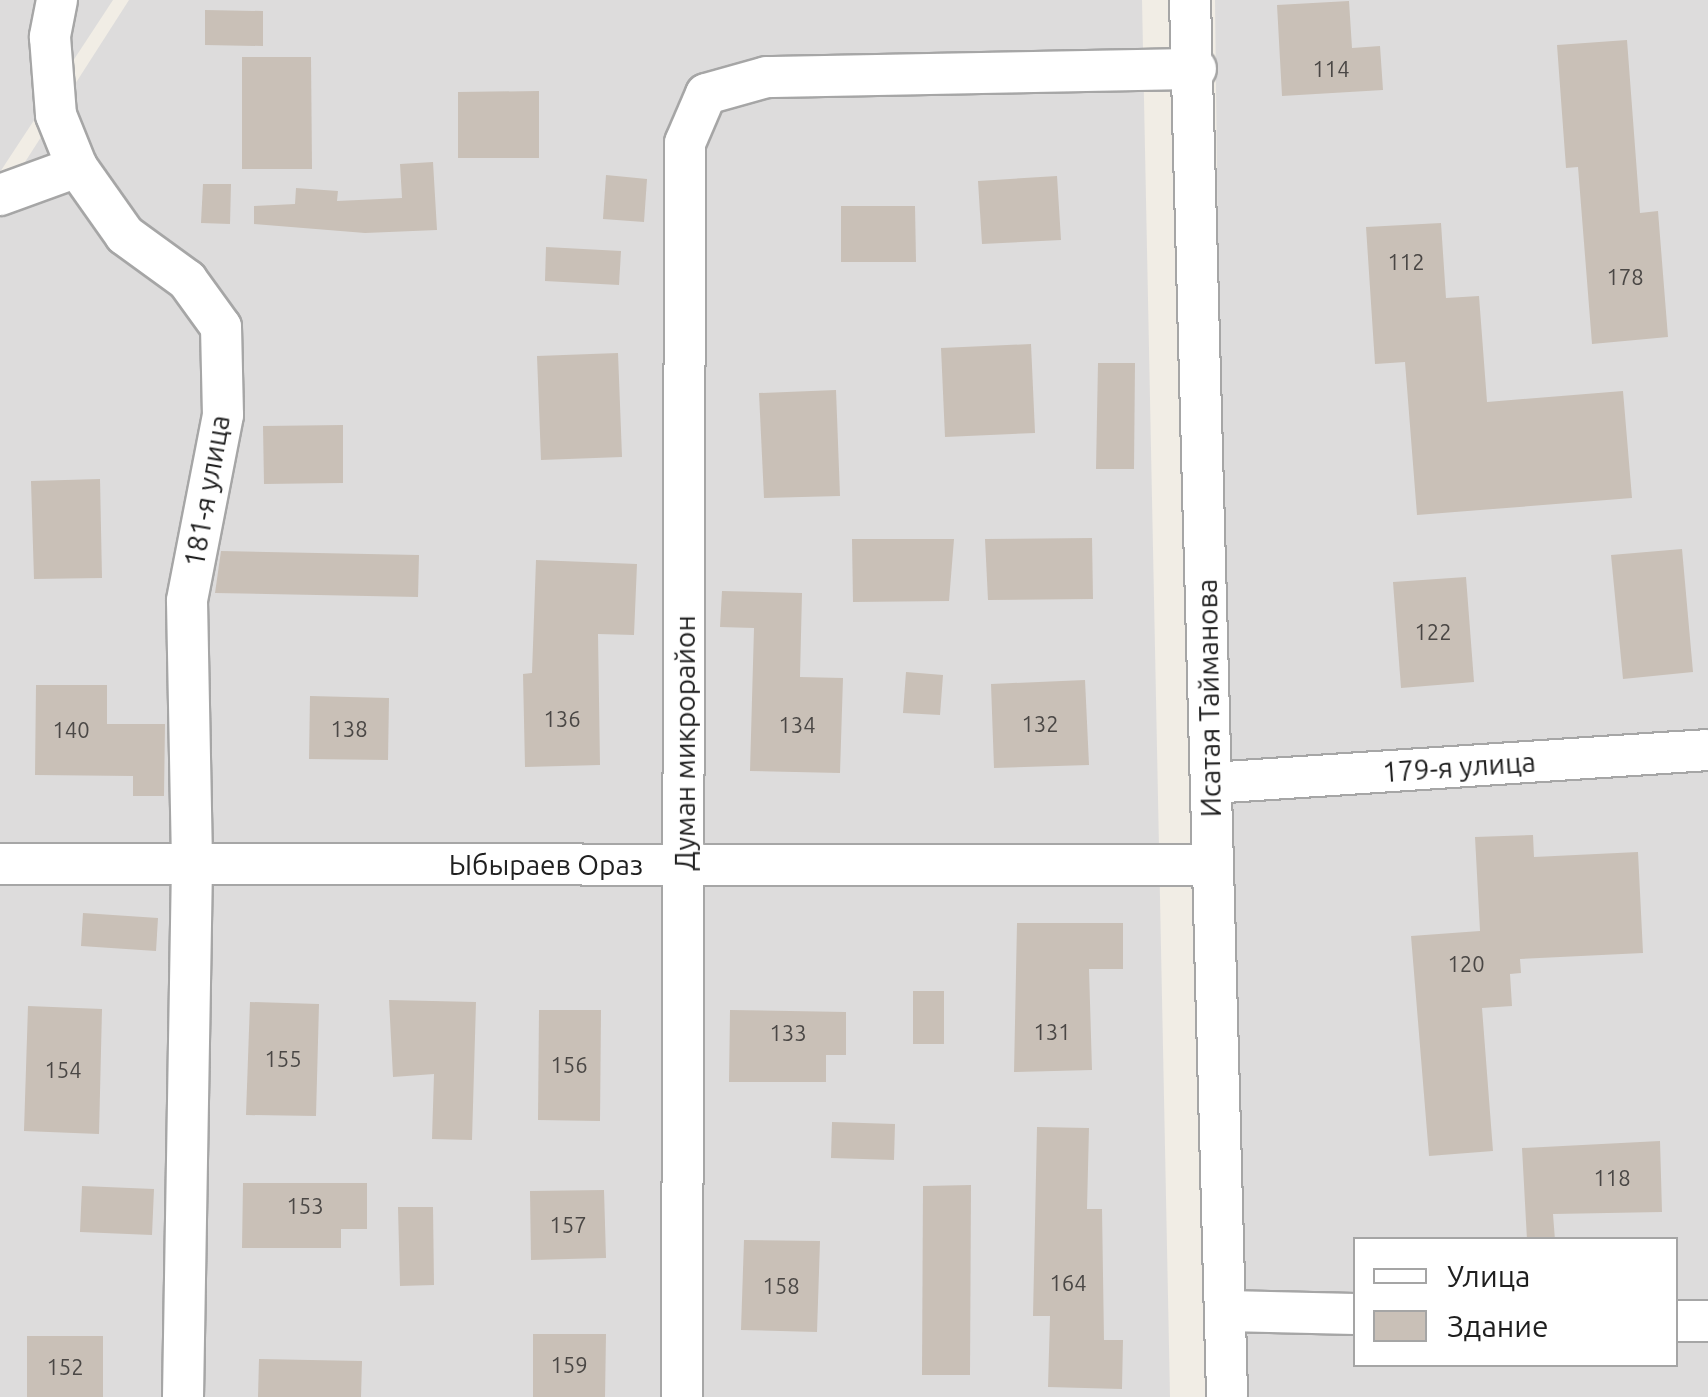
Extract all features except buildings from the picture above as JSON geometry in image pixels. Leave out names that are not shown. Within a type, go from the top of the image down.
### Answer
[{"type":"street","name":"181-я улица","points":[[57,0],[50,37],[56,116],[77,166],[125,235],[187,280],[221,327],[223,415],[187,601],[192,864]]},
{"type":"street","name":"Исатая Тайманова","points":[[1190,0],[1196,69],[1227,1397]]},
{"type":"street","name":"Думан микрорайон","points":[[682,1397],[685,143],[706,94],[767,76],[1196,69]]},
{"type":"street","points":[[0,195],[77,166]]},
{"type":"street","name":"179-я улица","points":[[1211,783],[1708,750]]},
{"type":"street","name":"Ыбыраев Ораз","points":[[0,864],[1213,865]]},
{"type":"street","points":[[182,1397],[192,864]]},
{"type":"street","points":[[1226,1311],[1353,1314]]},
{"type":"street","points":[[1678,1320],[1708,1321]]},
{"type":"shaded area","points":[[0,0],[113,0],[0,172]]},
{"type":"shaded area","points":[[129,0],[1142,0],[1170,1397],[0,1397],[0,201]]},
{"type":"shaded area","points":[[1215,0],[1708,0],[1708,1397],[1231,1397]]}]
